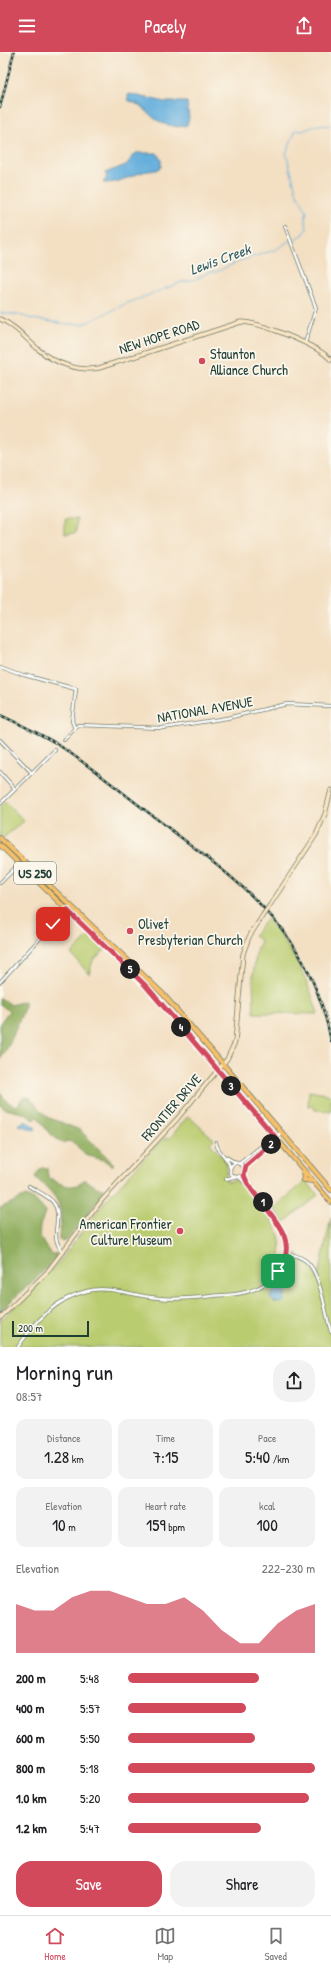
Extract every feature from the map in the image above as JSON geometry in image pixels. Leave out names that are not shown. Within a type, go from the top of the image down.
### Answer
[{"type":"main road","name":"US 250","points":[[0,838],[20,863]]},
{"type":"main road","name":"US 250","points":[[0,845],[157,989],[331,1190]]},
{"type":"main road","name":"US 250","points":[[69,908],[139,979],[218,1070],[293,1158],[294,1162],[304,1174],[304,1180],[314,1182],[331,1202]]},
{"type":"street","points":[[285,226],[316,308],[304,344]]},
{"type":"street","name":"NEW HOPE ROAD","points":[[0,319],[15,327],[46,356],[62,363],[86,369],[99,368],[241,322],[261,326],[321,351],[331,360]]},
{"type":"street","points":[[0,666],[24,675],[76,689],[72,721],[75,729],[64,740]]},
{"type":"street","name":"NATIONAL AVENUE","points":[[75,729],[78,725],[163,728],[227,718],[288,704],[331,706]]},
{"type":"street","points":[[0,740],[32,773]]},
{"type":"street","points":[[0,804],[55,750]]},
{"type":"street","points":[[0,772],[15,789]]},
{"type":"street","name":"FRONTIER DRIVE","points":[[0,1318],[38,1282],[63,1252],[102,1200],[177,1120],[231,1052],[235,1042],[244,952],[251,934],[316,836],[325,814],[331,790]]},
{"type":"street","points":[[0,883],[20,863]]},
{"type":"street","points":[[0,982],[69,908]]},
{"type":"street","points":[[244,1171],[237,1177],[226,1179],[232,1166],[238,1164],[281,1132]]},
{"type":"street","points":[[250,1188],[244,1177],[246,1166],[275,1137]]},
{"type":"street","points":[[216,1142],[216,1146],[226,1157],[238,1164],[244,1171]]},
{"type":"street","points":[[18,1347],[45,1313],[83,1292],[104,1290],[168,1299],[246,1292],[258,1288],[271,1279],[280,1268],[285,1252],[285,1241],[276,1219],[250,1188],[237,1177],[232,1176],[226,1157]]},
{"type":"street","points":[[29,1186],[49,1199],[55,1205],[57,1216],[55,1234],[57,1244],[63,1252]]},
{"type":"street","points":[[285,1252],[306,1261],[313,1271],[331,1332]]},
{"type":"green space","points":[[65,519],[77,519],[76,533],[65,534]]},
{"type":"green space","points":[[5,801],[24,821],[3,838],[0,835],[0,806]]},
{"type":"green space","points":[[266,918],[291,951],[303,974],[318,1014],[254,1013],[253,975],[257,947],[259,947],[261,941],[254,936]]},
{"type":"green space","points":[[89,936],[105,950],[93,960],[89,974],[71,954]]},
{"type":"green space","points":[[0,998],[11,1005],[25,1001],[25,1006],[10,1043],[0,1060],[0,1023],[9,1011],[0,1004]]},
{"type":"green space","points":[[0,1091],[4,1099],[14,1106],[18,1105],[23,1097],[30,1098],[47,1117],[80,1130],[114,1164],[112,1166],[104,1160],[85,1155],[76,1144],[70,1142],[62,1143],[48,1132],[38,1117],[34,1120],[27,1114],[5,1109],[0,1105]]},
{"type":"green space","points":[[309,1091],[331,1095],[331,1111],[315,1110],[312,1106],[308,1106]]},
{"type":"green space","name":"American Frontier Culture Museum","points":[[188,1116],[214,1139],[210,1143],[226,1163],[227,1168],[224,1177],[228,1182],[234,1180],[240,1182],[268,1214],[275,1225],[281,1249],[278,1263],[270,1277],[273,1281],[285,1267],[292,1252],[307,1260],[318,1279],[331,1218],[331,1347],[0,1347],[0,1321],[56,1266],[106,1200],[159,1143],[166,1137],[169,1139]]},
{"type":"green space","points":[[41,1168],[47,1168],[48,1177],[62,1184],[73,1186],[78,1185],[84,1180],[98,1188],[104,1189],[104,1193],[66,1241],[62,1242],[59,1239],[61,1217],[59,1204],[53,1194],[35,1177]]},
{"type":"green space","points":[[306,1181],[318,1195],[282,1224],[274,1208]]},
{"type":"green space","points":[[26,1196],[36,1201],[45,1211],[40,1226],[40,1235],[52,1255],[56,1253],[56,1257],[42,1273],[0,1311],[0,1208]]},
{"type":"water","points":[[130,94],[165,102],[187,102],[189,118],[187,125],[178,127],[164,124],[155,119],[141,106],[128,100],[128,95]]},
{"type":"water","points":[[136,153],[157,153],[161,160],[161,167],[157,170],[143,172],[118,181],[103,183],[107,177],[105,173],[126,165]]},
{"type":"water","points":[[25,1121],[34,1126],[36,1129],[18,1125]]},
{"type":"water","points":[[293,1271],[296,1277],[287,1289],[284,1301],[282,1303],[274,1302],[270,1298],[271,1295],[289,1272]]},
{"type":"waterway","name":"Lewis Creek","points":[[292,241],[304,234],[307,228],[305,218],[307,212],[297,194],[286,153],[296,130],[302,131],[318,125],[331,126]]},
{"type":"waterway","name":"Lewis Creek","points":[[0,313],[20,315],[32,319],[66,324],[84,324],[123,305],[182,282],[194,280],[209,272],[216,272],[242,260],[275,250],[289,241]]},
{"type":"railway","points":[[0,107],[14,52]]},
{"type":"railway","points":[[0,715],[50,740],[81,760],[239,884],[264,909],[287,936],[306,966],[320,1001],[331,1041]]},
{"type":"place","name":"Staunton Alliance Church","points":[[202,361]]},
{"type":"place","name":"Olivet Presbyterian Church","points":[[130,931]]},
{"type":"place","name":"American Frontier Culture Museum","points":[[180,1231]]},
{"type":"route","points":[[53,924],[67,910],[123,962],[146,986],[277,1139],[246,1166],[244,1170],[244,1177],[250,1188],[276,1219],[284,1237],[286,1243],[285,1252],[278,1271]]}]
